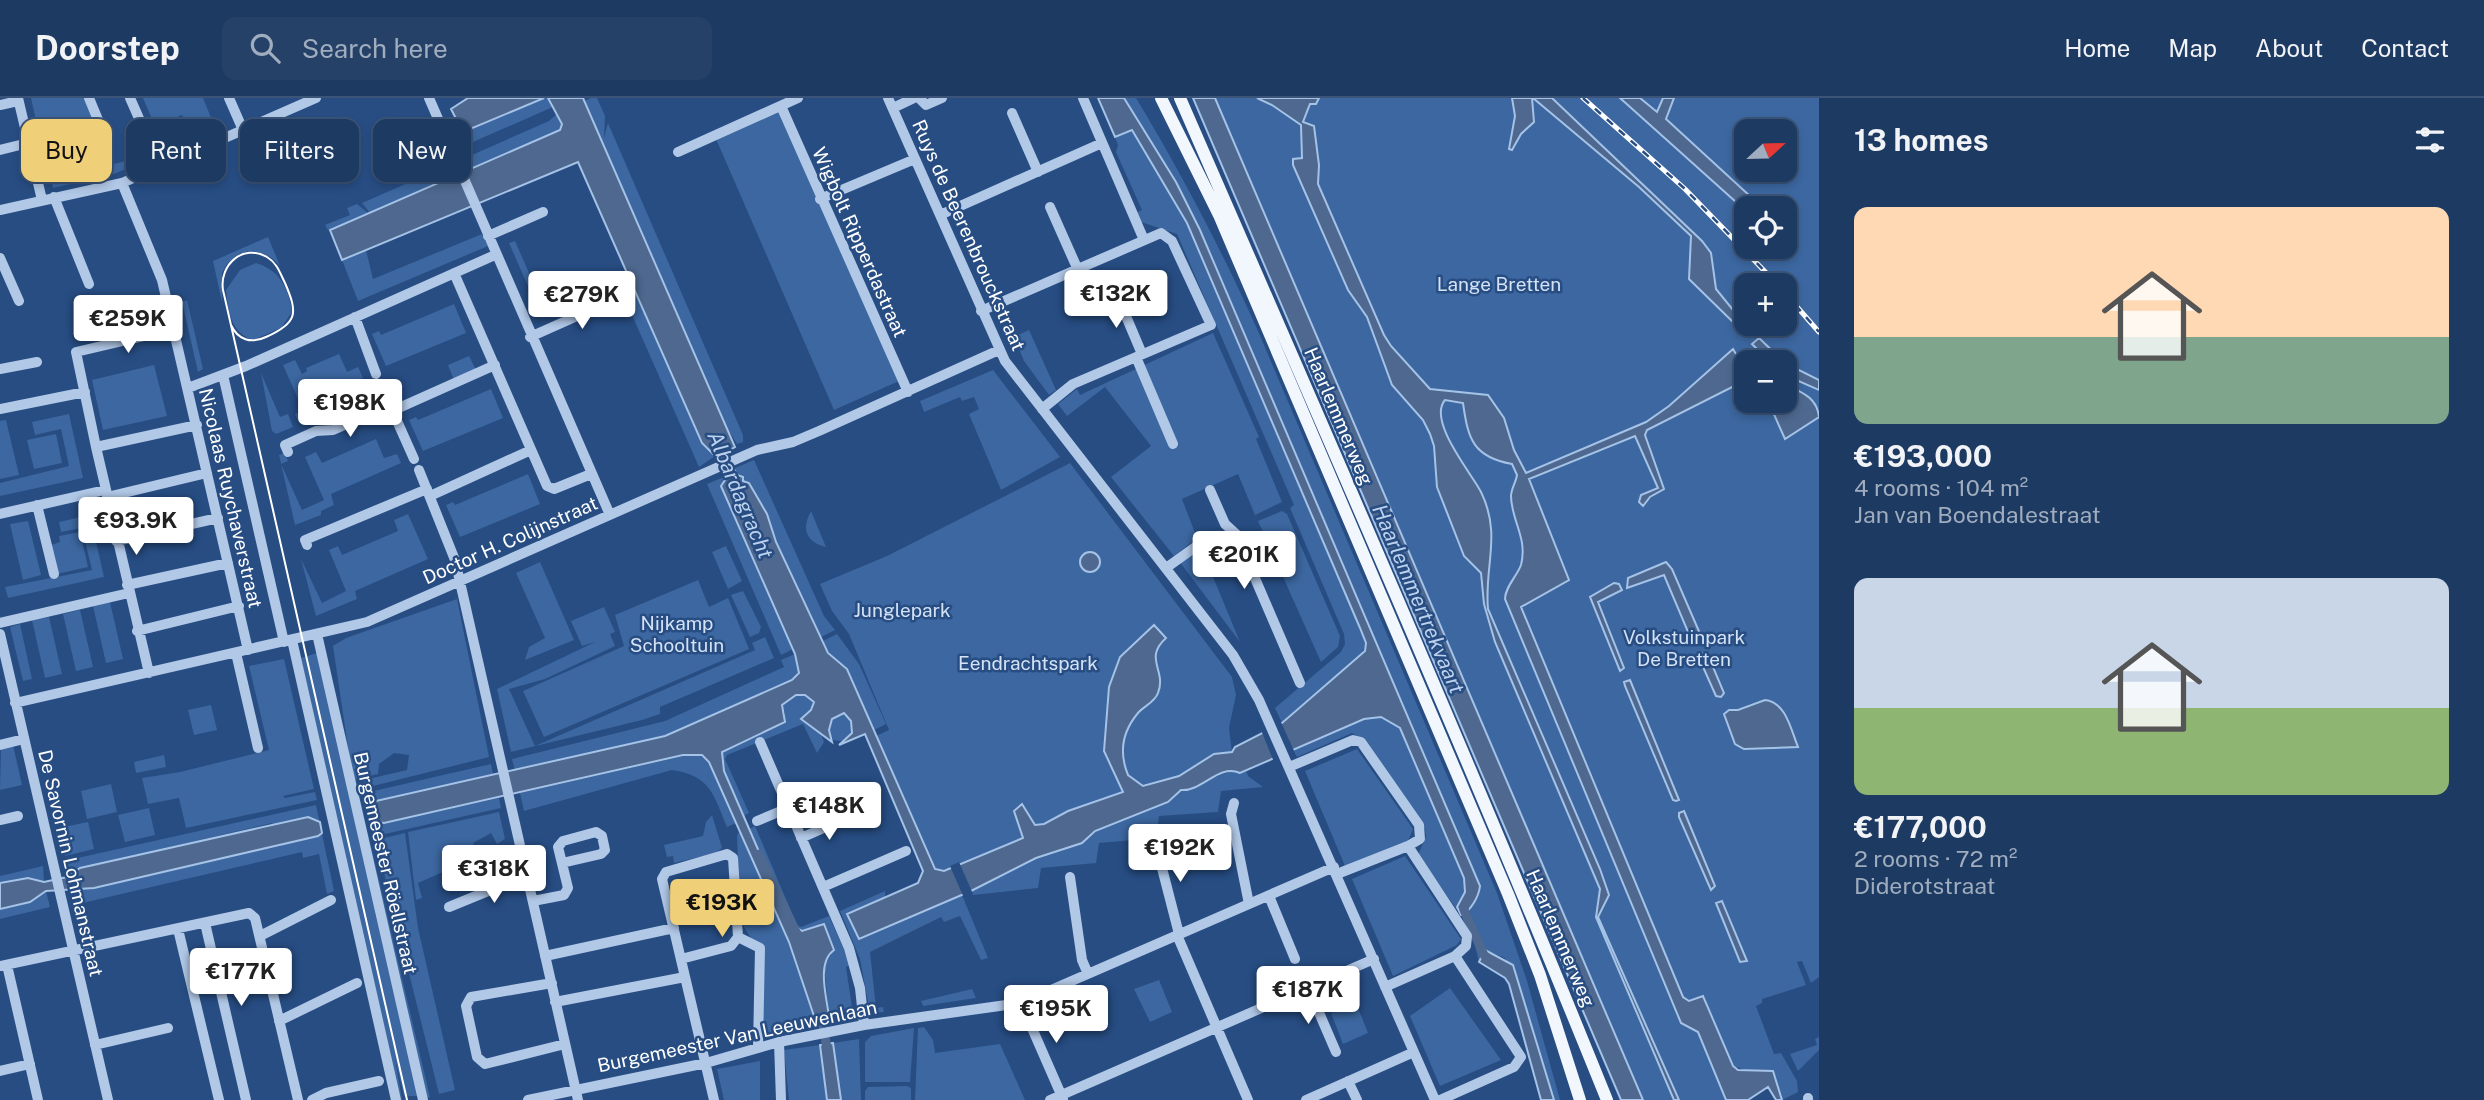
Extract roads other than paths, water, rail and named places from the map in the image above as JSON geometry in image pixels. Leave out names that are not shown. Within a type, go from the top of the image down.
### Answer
[{"type":"main road","name":"Haarlemmerweg","points":[[1161,98],[1219,215],[1508,894],[1540,975],[1580,1100]]},
{"type":"main road","name":"Haarlemmerweg","points":[[1180,98],[1550,960],[1607,1100]]},
{"type":"street","points":[[89,98],[98,119]]},
{"type":"street","points":[[130,98],[139,119]]},
{"type":"street","points":[[229,98],[240,123]]},
{"type":"street","points":[[268,119],[316,98]]},
{"type":"street","points":[[429,98],[530,337],[610,515]]},
{"type":"street","points":[[678,152],[798,98]]},
{"type":"street","points":[[891,101],[917,98],[926,105],[942,98]]},
{"type":"street","points":[[1083,98],[1144,240]]},
{"type":"street","points":[[0,105],[18,100],[22,119]]},
{"type":"street","name":"Ruys de Beerenbrouckstraat","points":[[891,101],[999,350],[1238,663],[1269,721],[1437,1100]]},
{"type":"street","name":"Wigbolt Ripperdastraat","points":[[781,106],[908,392]]},
{"type":"street","points":[[1012,113],[1038,172]]},
{"type":"street","points":[[940,215],[1102,143]]},
{"type":"street","points":[[0,150],[21,145]]},
{"type":"street","points":[[820,199],[915,159]]},
{"type":"street","points":[[0,210],[126,181]]},
{"type":"street","points":[[37,182],[41,200]]},
{"type":"street","name":"Nicolaas Ruychaverstraat","points":[[122,183],[162,280],[248,650]]},
{"type":"street","points":[[54,197],[89,284]]},
{"type":"street","points":[[1050,207],[1078,270]]},
{"type":"street","points":[[488,236],[543,212]]},
{"type":"street","points":[[981,311],[1161,233],[1168,236],[1211,325],[1073,384],[1042,409]]},
{"type":"street","points":[[188,388],[495,255]]},
{"type":"street","points":[[0,258],[19,301]]},
{"type":"street","points":[[454,273],[550,488],[591,474]]},
{"type":"street","points":[[1117,295],[1173,444]]},
{"type":"street","points":[[530,337],[622,296]]},
{"type":"street","points":[[355,317],[376,373]]},
{"type":"street","points":[[149,673],[116,541],[76,352],[174,329]]},
{"type":"street","name":"Doctor H. Colijnstraat","points":[[15,703],[368,622],[708,472],[749,455],[793,442],[999,350]]},
{"type":"street","points":[[0,369],[37,362]]},
{"type":"street","points":[[288,452],[285,445],[316,431],[333,430],[495,366]]},
{"type":"street","points":[[223,375],[396,1100]]},
{"type":"street","points":[[381,385],[414,458]]},
{"type":"street","points":[[0,410],[85,392]]},
{"type":"street","points":[[96,447],[197,425]]},
{"type":"street","points":[[307,545],[304,540],[531,450]]},
{"type":"street","points":[[419,470],[451,549],[576,1095]]},
{"type":"street","points":[[0,514],[207,473]]},
{"type":"street","points":[[1210,490],[1225,524],[1232,529],[1300,683]]},
{"type":"street","points":[[37,505],[54,574]]},
{"type":"street","points":[[116,541],[218,517]]},
{"type":"street","points":[[1219,534],[1232,529]]},
{"type":"street","points":[[1166,568],[1205,541]]},
{"type":"street","points":[[0,623],[228,562]]},
{"type":"street","points":[[137,631],[239,606]]},
{"type":"street","name":"De Savornin Lohmanstraat","points":[[0,634],[108,1100]]},
{"type":"street","name":"Burgemeester Röellstraat","points":[[317,634],[423,1100]]},
{"type":"street","points":[[236,653],[258,748]]},
{"type":"street","points":[[0,745],[24,739]]},
{"type":"street","points":[[1288,764],[1353,740],[1364,745],[1419,825],[1420,839],[1408,846],[1465,932],[1466,946],[1455,956],[1385,987]]},
{"type":"street","points":[[760,742],[849,948],[860,988],[863,1025]]},
{"type":"street","points":[[1234,803],[1231,814],[1249,904]]},
{"type":"street","points":[[757,821],[788,808]]},
{"type":"street","points":[[0,820],[18,816]]},
{"type":"street","points":[[801,838],[845,819]]},
{"type":"street","points":[[533,901],[564,895],[568,888],[558,847],[563,841],[596,832],[602,836],[605,850],[601,854],[562,863]]},
{"type":"street","points":[[1154,841],[1178,934],[1248,1100]]},
{"type":"street","name":"Burgemeester Van Leeuwenlaan","points":[[528,1100],[576,1095],[706,1063],[758,1047],[863,1025],[1021,1003],[1249,904],[1408,846]]},
{"type":"street","points":[[823,887],[906,851]]},
{"type":"street","points":[[681,960],[731,946],[738,937],[733,858],[727,854],[666,872],[662,879],[674,928],[681,960],[685,977],[706,1063],[714,1100]]},
{"type":"street","points":[[449,907],[527,875]]},
{"type":"street","points":[[1070,877],[1082,960],[1088,974]]},
{"type":"street","points":[[1269,896],[1295,959]]},
{"type":"street","points":[[260,936],[331,900]]},
{"type":"street","points":[[38,1100],[3,965],[249,913],[255,918],[260,936],[296,1100]]},
{"type":"street","points":[[205,923],[246,1100]]},
{"type":"street","points":[[545,956],[674,928]]},
{"type":"street","points":[[178,929],[219,1100]]},
{"type":"street","points":[[738,937],[760,947],[758,1047]]},
{"type":"street","points":[[1437,1100],[1514,1067],[1521,1057],[1455,956]]},
{"type":"street","points":[[1050,1100],[1374,959]]},
{"type":"street","points":[[555,1003],[685,977]]},
{"type":"street","points":[[279,1021],[357,983]]},
{"type":"street","points":[[552,983],[471,997],[466,1006],[477,1057],[485,1064],[565,1044]]},
{"type":"street","points":[[1308,987],[1336,1052]]},
{"type":"street","points":[[1021,1003],[1062,1097]]},
{"type":"street","points":[[95,1045],[168,1028]]},
{"type":"street","points":[[779,1042],[781,1100]]},
{"type":"street","points":[[1306,1100],[1414,1052]]},
{"type":"street","points":[[0,1071],[30,1064]]},
{"type":"street","points":[[312,1100],[326,1093],[379,1081]]},
{"type":"street","points":[[1349,1082],[1357,1100]]},
{"type":"water","points":[[468,98],[544,98],[471,129],[471,119],[456,119],[451,109]]},
{"type":"water","name":"Albardagracht","points":[[548,98],[583,98],[735,447],[726,452],[737,475],[749,483],[767,514],[776,542],[828,653],[847,669],[935,869],[944,871],[1023,838],[1014,811],[1022,804],[1035,825],[1044,824],[1068,811],[1123,792],[1104,751],[1109,687],[1120,657],[1154,625],[1166,638],[1156,652],[1160,685],[1154,699],[1140,710],[1128,728],[1123,751],[1128,775],[1143,786],[1179,776],[1214,754],[1232,752],[1235,747],[1282,723],[1365,651],[1366,643],[1360,628],[1187,223],[1132,130],[1115,137],[1098,98],[1124,98],[1176,182],[1200,230],[1480,886],[1471,907],[1461,915],[1457,907],[1465,892],[1464,878],[1400,728],[1381,717],[1364,719],[1240,773],[1225,772],[1196,787],[1181,790],[1168,802],[1095,831],[1082,843],[1036,858],[971,891],[859,939],[847,914],[918,883],[923,871],[865,734],[839,745],[852,733],[851,721],[844,713],[832,719],[829,730],[832,742],[801,719],[811,710],[814,702],[805,695],[796,695],[782,705],[785,722],[722,752],[724,771],[790,923],[802,931],[824,924],[834,950],[828,956],[824,973],[830,1023],[817,1025],[789,942],[709,762],[702,755],[683,755],[384,823],[371,821],[367,803],[665,736],[792,680],[799,673],[795,654],[721,486],[725,480],[720,455],[715,456],[702,443],[578,162],[342,260],[330,230],[440,182],[471,182],[471,169],[560,130],[562,124]]},
{"type":"water","name":"Haarlemmertrekvaart","points":[[1193,98],[1215,98],[1643,1100],[1621,1100]]},
{"type":"water","points":[[1257,98],[1319,98],[1316,104],[1310,104],[1303,122],[1314,126],[1319,165],[1318,184],[1384,335],[1430,389],[1488,395],[1504,418],[1514,450],[1526,473],[1646,422],[1734,351],[1734,386],[1647,430],[1645,435],[1664,489],[1650,497],[1643,506],[1639,502],[1641,495],[1658,488],[1635,436],[1529,479],[1569,580],[1521,607],[1683,997],[1689,1001],[1703,996],[1733,1066],[1738,1070],[1773,1071],[1782,1100],[1776,1100],[1768,1087],[1748,1100],[1726,1100],[1698,1032],[1681,1023],[1505,599],[1523,555],[1511,496],[1517,475],[1512,464],[1489,457],[1475,444],[1467,427],[1463,403],[1445,400],[1441,409],[1446,434],[1481,492],[1490,522],[1488,609],[1600,869],[1609,895],[1598,917],[1679,1100],[1674,1100],[1596,917],[1600,889],[1495,642],[1484,604],[1481,573],[1464,556],[1437,487],[1434,446],[1430,434],[1423,420],[1392,385],[1367,317],[1348,290],[1293,165],[1293,159],[1302,158],[1301,125]]},
{"type":"water","points":[[1512,98],[1532,98],[1534,122],[1521,134],[1512,150],[1509,149],[1515,116]]},
{"type":"water","points":[[1533,98],[1552,98],[1702,241],[1711,253],[1716,289],[1734,311],[1734,323],[1689,279],[1691,236],[1639,187]]},
{"type":"water","points":[[1620,98],[1640,98],[1657,112],[1663,98],[1674,98],[1666,119],[1750,196],[1734,196],[1734,200]]},
{"type":"water","points":[[1759,338],[1772,350],[1758,350],[1752,344]]},
{"type":"water","points":[[1797,369],[1819,380],[1819,390],[1797,380]]},
{"type":"water","points":[[1797,390],[1812,400],[1819,417],[1785,439],[1773,413],[1797,413]]},
{"type":"water","points":[[1086,552],[1094,552],[1100,562],[1094,572],[1086,572],[1080,566],[1080,558]]},
{"type":"water","points":[[1666,562],[1672,569],[1701,636],[1698,641],[1691,639],[1664,575],[1627,588],[1628,578]]},
{"type":"water","points":[[1614,583],[1619,584],[1622,590],[1598,602],[1624,668],[1620,671],[1590,597]]},
{"type":"water","points":[[1703,653],[1708,655],[1724,693],[1721,697],[1716,696],[1699,658]]},
{"type":"water","points":[[1630,680],[1679,800],[1673,800],[1625,686],[1624,682]]},
{"type":"water","points":[[1765,700],[1783,711],[1798,747],[1744,749],[1735,744],[1724,714],[1729,710],[1738,710]]},
{"type":"water","points":[[1684,811],[1715,886],[1711,890],[1679,817],[1679,813]]},
{"type":"water","points":[[308,817],[320,822],[322,833],[318,836],[94,888],[46,891],[30,902],[0,909],[0,883],[28,878],[44,882],[67,877],[80,868]]},
{"type":"water","points":[[1722,901],[1747,961],[1740,962],[1716,903]]},
{"type":"water","points":[[1485,950],[1513,965],[1554,1100],[1541,1100],[1509,984],[1505,978],[1479,962]]},
{"type":"water","points":[[833,1043],[841,1100],[827,1100],[820,1045]]},
{"type":"waterway","points":[[759,854],[798,936]]},
{"type":"waterway","points":[[1465,905],[1464,910],[1484,955],[1490,961]]},
{"type":"waterway","points":[[821,1013],[828,1054]]},
{"type":"tunnel","points":[[1205,540],[1219,534]]},
{"type":"tram line","points":[[231,325],[241,337],[255,340],[277,332],[290,322],[293,310],[289,293],[278,269],[267,257],[249,253],[234,259],[225,272],[223,290],[407,1100]]},
{"type":"railway","points":[[1583,98],[1685,189],[1766,273]]},
{"type":"railway","points":[[1797,307],[1819,332]]},
{"type":"park label","name":"Lange Bretten","points":[[1499,284]]},
{"type":"park label","name":"Junglepark","points":[[902,610]]},
{"type":"park label","name":"Nijkamp Schooltuin","points":[[677,634]]},
{"type":"park label","name":"Volkstuinpark De Bretten","points":[[1684,648]]},
{"type":"park label","name":"Eendrachtspark","points":[[1028,663]]}]
